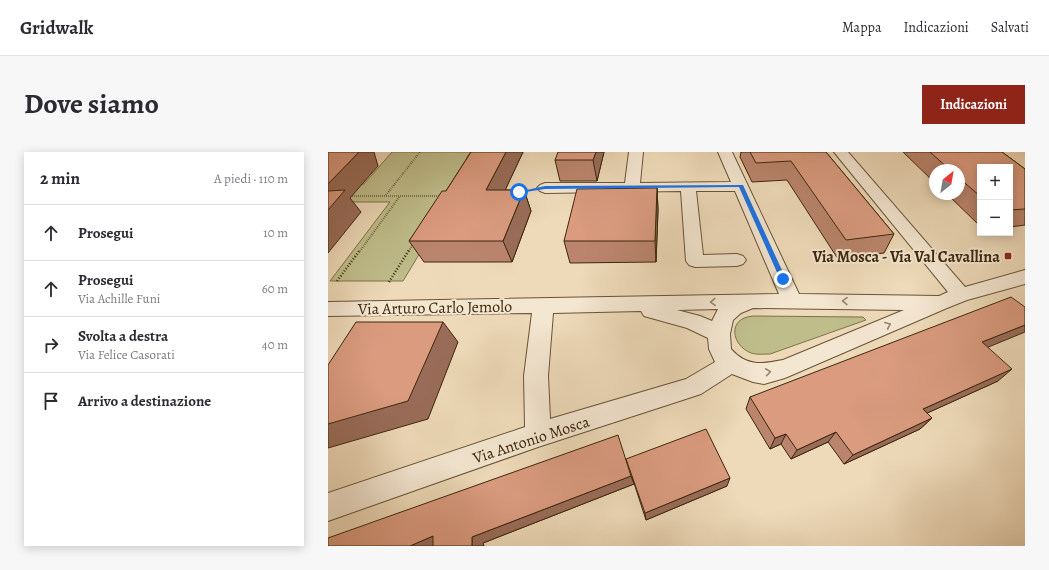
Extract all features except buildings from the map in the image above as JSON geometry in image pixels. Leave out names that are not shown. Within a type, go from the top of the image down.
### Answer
[{"type":"street","points":[[632,188],[636,152]]},
{"type":"street","points":[[725,152],[792,301]]},
{"type":"street","points":[[841,152],[961,294]]},
{"type":"street","points":[[545,188],[741,186]]},
{"type":"street","points":[[688,187],[695,261],[737,260]]},
{"type":"street","points":[[752,301],[735,307],[720,323],[719,334],[721,353],[731,363],[763,374],[785,369],[961,294],[1025,277]]},
{"type":"street","name":"Via Arturo Carlo Jemolo","points":[[328,309],[752,301],[940,302]]},
{"type":"street","points":[[538,436],[536,376],[543,305]]},
{"type":"street","name":"Via Arturo Carlo Jemolo","points":[[598,305],[674,316],[693,322],[719,334]]},
{"type":"street","name":"Via Antonio Mosca","points":[[328,507],[538,436],[693,387],[731,363]]},
{"type":"path","points":[[385,196],[420,152]]},
{"type":"path","points":[[467,158],[471,152]]},
{"type":"path","points":[[350,196],[443,196],[439,203]]},
{"type":"path","points":[[337,281],[400,196]]},
{"type":"path","points":[[389,282],[418,236]]},
{"type":"shaded area","points":[[392,152],[481,152],[403,281],[330,281],[390,202],[328,202],[328,184],[364,184]]},
{"type":"shaded area","points":[[753,316],[863,317],[866,320],[770,354],[758,354],[751,353],[744,349],[739,344],[735,332],[736,326],[739,322],[745,318]]},
{"type":"place","name":"Via Mosca - Via Val Cavallina","points":[[1008,256]]},
{"type":"route","points":[[519,192],[545,188],[741,186],[783,279]]}]
